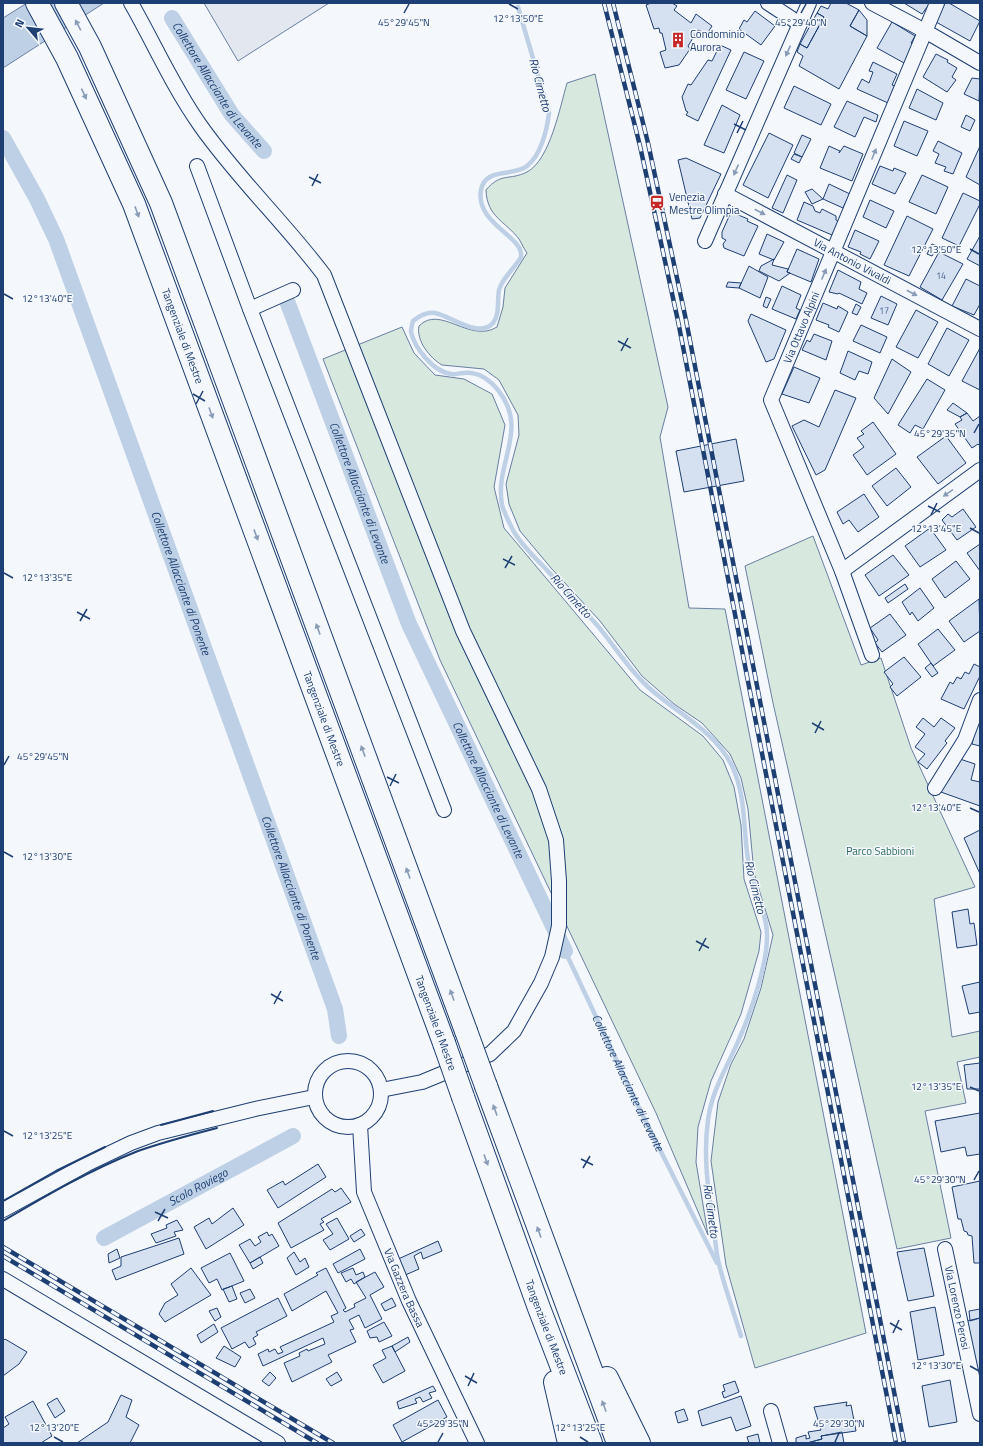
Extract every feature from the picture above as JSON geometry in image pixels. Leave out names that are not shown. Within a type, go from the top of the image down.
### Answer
[{"type":"highway","name":"Tangenziale di Mestre","points":[[37,3],[67,58],[134,204],[444,1043],[539,1308],[591,1443]]},
{"type":"highway","points":[[66,3],[90,47],[161,203],[548,1257],[618,1443]]},
{"type":"highway","points":[[548,1257],[639,1443]]},
{"type":"highway","points":[[539,1308],[569,1443]]},
{"type":"street","points":[[768,3],[800,24]]},
{"type":"street","points":[[705,242],[810,3]]},
{"type":"street","points":[[872,3],[925,31],[980,63]]},
{"type":"street","name":"Via Ottavo Alpini","points":[[872,655],[842,571],[771,400],[834,252],[936,3]]},
{"type":"street","points":[[133,7],[200,125],[246,183],[300,243],[324,275],[463,631],[539,789],[556,840],[560,889],[558,926],[552,956],[541,983],[514,1031],[490,1054],[422,1082],[381,1090]]},
{"type":"street","points":[[197,166],[250,309],[444,810]]},
{"type":"street","name":"Via Antonio Vivaldi","points":[[725,194],[980,329]]},
{"type":"street","points":[[250,309],[293,290]]},
{"type":"street","points":[[842,571],[980,470]]},
{"type":"street","points":[[935,788],[964,740],[980,700]]},
{"type":"street","points":[[349,1060],[357,1061],[369,1067],[377,1077],[381,1090],[381,1097],[376,1111],[366,1122],[360,1125],[346,1127],[327,1120],[318,1110],[314,1097],[317,1081],[326,1068],[333,1063],[349,1060]]},
{"type":"street","points":[[3,1210],[86,1164],[138,1140],[158,1133],[243,1112],[314,1097]]},
{"type":"street","name":"Via Gazzera Bassa","points":[[360,1125],[364,1192],[409,1301],[477,1443]]},
{"type":"street","name":"Via Lorenzo Perosi","points":[[945,1249],[980,1414]]},
{"type":"street","points":[[3,1279],[278,1443]]},
{"type":"street","points":[[3,1286],[18,1289]]},
{"type":"street","points":[[771,1411],[780,1443]]},
{"type":"green space","points":[[595,74],[668,407],[660,437],[689,608],[725,609],[866,1333],[755,1368],[726,1265],[711,1161],[718,1102],[731,1064],[744,1039],[761,988],[773,935],[754,873],[748,809],[741,778],[730,754],[702,723],[674,704],[642,676],[600,621],[551,568],[520,531],[509,504],[506,484],[519,435],[518,415],[499,380],[484,369],[442,365],[437,362],[429,354],[422,343],[419,332],[419,326],[427,320],[436,319],[476,331],[487,331],[497,327],[503,307],[505,288],[527,253],[514,233],[493,213],[487,199],[486,190],[496,181],[521,175],[535,166],[548,145],[567,83]]},
{"type":"green space","points":[[402,327],[414,353],[435,375],[464,379],[492,394],[505,425],[494,487],[504,528],[640,690],[703,736],[723,760],[734,787],[741,825],[744,879],[761,932],[759,951],[741,1014],[711,1081],[698,1127],[696,1162],[708,1235],[656,1113],[440,660],[323,359]]},
{"type":"green space","name":"Parco Sabbioni","points":[[813,536],[861,665],[881,658],[911,748],[975,887],[934,899],[952,1037],[980,1031],[980,1057],[957,1062],[966,1103],[925,1111],[951,1238],[897,1249],[773,703],[745,566]]},
{"type":"shaded area","points":[[204,3],[329,3],[238,61]]},
{"type":"water","points":[[27,3],[104,3],[3,68],[3,18]]},
{"type":"building","name":"Condominio Aurora","points":[[651,3],[672,3],[677,6],[674,10],[691,23],[696,14],[712,26],[707,34],[698,30],[688,46],[690,49],[679,65],[665,68],[660,52],[666,50],[662,33],[660,33],[659,28],[654,29],[646,5]]},
{"type":"building","points":[[831,3],[846,3],[859,10],[850,26],[867,36],[839,89],[799,66],[803,56],[797,52],[800,44],[807,48],[824,17],[817,13],[821,6],[828,9]]},
{"type":"building","points":[[904,3],[930,3],[922,14]]},
{"type":"building","points":[[945,3],[949,3],[980,21],[970,41],[936,22]]},
{"type":"building","points":[[859,10],[867,20],[867,36],[850,26]]},
{"type":"building","points":[[755,11],[775,26],[761,45],[739,29],[744,20],[747,22]]},
{"type":"building","points":[[817,13],[824,17],[807,48],[800,44]]},
{"type":"building","points":[[892,22],[915,36],[911,43],[914,45],[904,63],[877,48]]},
{"type":"building","points":[[720,45],[731,50],[698,121],[686,115],[688,112],[686,111],[682,97],[688,84],[691,85],[708,60],[712,61]]},
{"type":"building","points":[[744,52],[764,61],[746,99],[726,90]]},
{"type":"building","points":[[936,54],[948,60],[947,62],[957,68],[952,77],[956,80],[947,92],[923,77]]},
{"type":"building","points":[[873,62],[897,74],[892,85],[895,86],[888,103],[857,89],[862,79],[869,83],[873,72],[869,71]]},
{"type":"building","points":[[972,78],[980,79],[979,101],[964,94]]},
{"type":"building","points":[[794,86],[831,104],[821,125],[784,108]]},
{"type":"building","points":[[917,89],[943,103],[936,120],[909,108]]},
{"type":"building","points":[[847,101],[878,115],[876,122],[864,117],[855,137],[834,127]]},
{"type":"building","points":[[722,105],[740,115],[724,153],[704,145]]},
{"type":"building","points":[[966,115],[975,120],[970,131],[961,127]]},
{"type":"building","points":[[904,121],[928,131],[917,156],[894,146]]},
{"type":"building","points":[[769,133],[793,145],[768,198],[743,185]]},
{"type":"building","points":[[802,135],[811,139],[802,157],[794,153]]},
{"type":"building","points":[[938,141],[962,153],[953,174],[944,171],[946,167],[935,163],[939,154],[933,151]]},
{"type":"building","points":[[829,146],[840,151],[839,153],[844,146],[863,154],[852,181],[820,168]]},
{"type":"building","points":[[980,146],[980,185],[966,177]]},
{"type":"building","points":[[794,154],[802,157],[799,163],[791,159]]},
{"type":"building","points":[[686,158],[721,174],[700,218],[692,219],[678,160]]},
{"type":"building","points":[[880,166],[893,171],[894,168],[906,173],[895,194],[872,184]]},
{"type":"building","points":[[787,175],[797,180],[783,213],[772,208]]},
{"type":"building","points":[[922,175],[948,187],[936,214],[909,202]]},
{"type":"building","points":[[829,184],[850,194],[843,208],[823,199]]},
{"type":"building","points":[[812,189],[823,199],[812,204],[805,192]]},
{"type":"building","points":[[963,193],[980,201],[980,204],[959,246],[942,238]]},
{"type":"building","points":[[870,200],[894,211],[886,228],[863,217]]},
{"type":"building","points":[[804,202],[813,206],[815,211],[820,213],[822,209],[836,216],[836,220],[839,222],[832,235],[797,220]]},
{"type":"building","points":[[731,212],[748,219],[747,221],[758,226],[744,256],[724,248],[723,244],[726,240],[722,238],[722,232]]},
{"type":"building","points":[[907,216],[933,229],[909,276],[884,265]]},
{"type":"building","points":[[855,230],[879,241],[870,259],[860,254],[861,252],[848,247]]},
{"type":"building","points":[[767,234],[784,242],[774,260],[759,254]]},
{"type":"building","points":[[980,236],[980,266],[967,259]]},
{"type":"building","points":[[932,244],[938,246],[932,256],[927,254]]},
{"type":"building","points":[[797,249],[819,259],[811,282],[787,272]]},
{"type":"building","points":[[939,252],[963,264],[942,300],[920,287]]},
{"type":"building","points":[[774,259],[772,265],[788,269],[787,272],[790,273],[779,281],[759,271],[761,266]]},
{"type":"building","points":[[749,266],[768,277],[760,298],[739,288]]},
{"type":"building","points":[[838,270],[861,282],[859,289],[867,293],[862,304],[839,293],[829,292]]},
{"type":"building","points":[[966,279],[980,286],[980,304],[974,315],[952,306]]},
{"type":"building","points":[[728,282],[741,283],[739,288],[726,287]]},
{"type":"building","points":[[782,286],[801,295],[796,308],[800,310],[796,319],[772,309]]},
{"type":"building","points":[[881,296],[897,304],[888,325],[871,318]]},
{"type":"building","points":[[766,297],[771,299],[767,308],[763,306]]},
{"type":"building","points":[[823,303],[837,309],[838,306],[848,312],[839,332],[828,327],[829,325],[816,320]]},
{"type":"building","points":[[856,304],[861,307],[857,315],[852,313]]},
{"type":"building","points":[[916,310],[938,322],[918,358],[896,347]]},
{"type":"building","points":[[751,314],[786,330],[774,359],[766,362],[748,321]]},
{"type":"building","points":[[861,325],[887,337],[880,353],[853,341]]},
{"type":"building","points":[[947,328],[969,340],[949,376],[928,364]]},
{"type":"building","points":[[814,334],[832,341],[826,360],[802,350],[807,340],[810,342]]},
{"type":"building","points":[[980,348],[980,390],[962,381]]},
{"type":"building","points":[[848,351],[872,362],[868,374],[859,371],[855,380],[840,373]]},
{"type":"building","points":[[892,359],[911,372],[888,414],[874,398]]},
{"type":"building","points":[[794,367],[820,378],[809,403],[782,394]]},
{"type":"building","points":[[927,379],[945,390],[923,429],[915,425],[910,433],[898,425]]},
{"type":"building","points":[[835,390],[856,398],[825,470],[816,475],[792,426],[804,420],[819,427]]},
{"type":"building","points":[[953,403],[967,413],[960,417],[947,410]]},
{"type":"building","points":[[967,413],[973,421],[980,416],[980,446],[978,444],[972,448],[955,424],[962,420],[960,417]]},
{"type":"building","points":[[873,422],[896,454],[867,475],[853,455],[864,447],[857,438],[864,434],[861,431]]},
{"type":"building","points":[[946,436],[966,463],[938,484],[917,457]]},
{"type":"building","points":[[736,439],[744,481],[684,492],[676,451]]},
{"type":"building","points":[[896,468],[911,487],[887,506],[872,486]]},
{"type":"building","points":[[864,494],[879,517],[858,532],[849,520],[843,524],[837,512]]},
{"type":"building","points":[[963,509],[976,527],[957,540],[942,520],[948,514],[952,517]]},
{"type":"building","points":[[930,528],[946,550],[920,567],[905,546]]},
{"type":"building","points":[[980,544],[980,571],[967,553]]},
{"type":"building","points":[[893,555],[909,575],[879,596],[865,575]]},
{"type":"building","points":[[956,561],[970,579],[945,598],[932,579]]},
{"type":"building","points":[[905,584],[908,589],[888,603],[885,598]]},
{"type":"building","points":[[920,588],[934,608],[918,621],[912,612],[910,615],[902,602]]},
{"type":"building","points":[[979,599],[980,631],[964,642],[949,621]]},
{"type":"building","points":[[890,614],[906,635],[882,652],[875,643],[878,640],[870,628]]},
{"type":"building","points":[[938,629],[955,650],[933,666],[918,644]]},
{"type":"building","points":[[904,657],[921,677],[897,696],[890,687],[893,684],[884,672]]},
{"type":"building","points":[[931,663],[938,673],[932,677],[925,668]]},
{"type":"building","points":[[974,664],[980,667],[980,676],[964,709],[941,699],[950,682],[953,684],[957,677],[961,679],[965,672],[969,674]]},
{"type":"building","points":[[923,718],[934,727],[941,718],[955,728],[945,741],[947,743],[927,769],[918,762],[925,754],[915,747],[925,734],[916,727]]},
{"type":"building","points":[[978,719],[980,720],[980,746],[972,744]]},
{"type":"building","points":[[960,759],[975,764],[971,780],[980,782],[980,806],[938,791],[944,779],[949,780],[953,769],[955,766],[957,767]]},
{"type":"building","points":[[980,830],[980,874],[964,838]]},
{"type":"building","points":[[968,909],[970,924],[974,923],[977,945],[957,948],[952,912]]},
{"type":"building","points":[[980,982],[980,1012],[969,1014],[962,986]]},
{"type":"building","points":[[980,1063],[980,1089],[967,1089],[964,1065]]},
{"type":"building","points":[[980,1113],[980,1154],[967,1156],[965,1147],[941,1152],[935,1121]]},
{"type":"building","points":[[318,1164],[326,1177],[278,1208],[267,1190],[283,1181],[285,1185]]},
{"type":"building","points":[[980,1181],[980,1263],[974,1263],[972,1236],[968,1235],[967,1232],[964,1231],[961,1219],[958,1219],[952,1187]]},
{"type":"building","points":[[341,1188],[351,1202],[321,1219],[324,1222],[320,1224],[324,1230],[291,1248],[278,1223],[332,1189],[335,1192]]},
{"type":"building","points":[[233,1208],[244,1225],[206,1249],[194,1227],[209,1218],[212,1224]]},
{"type":"building","points":[[337,1218],[349,1239],[330,1250],[323,1240],[333,1234],[326,1224]]},
{"type":"building","points":[[177,1220],[183,1230],[174,1232],[176,1236],[156,1243],[151,1234],[167,1228],[166,1225]]},
{"type":"building","points":[[361,1229],[365,1235],[354,1242],[350,1236]]},
{"type":"building","points":[[267,1232],[269,1236],[272,1234],[279,1246],[250,1263],[239,1245],[250,1239],[255,1246],[261,1242],[258,1237]]},
{"type":"building","points":[[179,1238],[184,1254],[116,1280],[112,1270],[121,1266],[121,1257]]},
{"type":"building","points":[[438,1241],[442,1251],[423,1259],[421,1252],[414,1256],[419,1269],[403,1276],[396,1260]]},
{"type":"building","points":[[924,1248],[934,1296],[908,1301],[897,1252]]},
{"type":"building","points":[[117,1249],[120,1258],[109,1263],[108,1254]]},
{"type":"building","points":[[360,1249],[365,1259],[338,1273],[333,1264]]},
{"type":"building","points":[[294,1252],[300,1262],[305,1258],[309,1267],[296,1275],[287,1258]]},
{"type":"building","points":[[230,1253],[244,1281],[222,1290],[217,1279],[209,1283],[201,1268]]},
{"type":"building","points":[[260,1257],[263,1263],[253,1269],[250,1263]]},
{"type":"building","points":[[191,1268],[211,1295],[165,1322],[159,1314],[165,1303],[178,1295],[171,1284]]},
{"type":"building","points":[[326,1268],[346,1308],[343,1310],[345,1312],[355,1307],[354,1304],[366,1298],[356,1282],[375,1272],[384,1287],[370,1295],[382,1319],[365,1328],[359,1315],[349,1320],[354,1329],[350,1330],[356,1342],[328,1355],[332,1362],[292,1382],[284,1363],[300,1356],[299,1353],[307,1349],[308,1351],[325,1344],[323,1338],[263,1366],[258,1354],[268,1349],[269,1352],[275,1349],[278,1354],[283,1352],[280,1347],[334,1322],[331,1316],[338,1313],[326,1291],[292,1311],[284,1294],[318,1275],[316,1273]]},
{"type":"building","points":[[353,1268],[356,1275],[363,1272],[365,1277],[354,1284],[351,1279],[346,1282],[341,1273]]},
{"type":"building","points":[[232,1286],[237,1299],[229,1302],[223,1289]]},
{"type":"building","points":[[250,1289],[255,1298],[245,1303],[240,1293]]},
{"type":"building","points":[[278,1298],[287,1316],[256,1332],[258,1335],[253,1338],[256,1344],[249,1348],[245,1342],[232,1349],[221,1328]]},
{"type":"building","points":[[392,1298],[396,1306],[385,1311],[381,1304]]},
{"type":"building","points":[[935,1307],[944,1355],[918,1360],[910,1312]]},
{"type":"building","points":[[217,1308],[221,1317],[215,1321],[209,1311]]},
{"type":"building","points":[[980,1309],[980,1318],[970,1321],[969,1311]]},
{"type":"building","points":[[980,1318],[980,1388],[967,1321]]},
{"type":"building","points":[[384,1322],[392,1336],[379,1342],[377,1337],[370,1338],[367,1331]]},
{"type":"building","points":[[214,1324],[218,1332],[201,1343],[197,1335]]},
{"type":"building","points":[[408,1337],[410,1342],[395,1352],[392,1346]]},
{"type":"building","points":[[5,1339],[27,1352],[19,1364],[3,1376],[3,1341]]},
{"type":"building","points":[[224,1346],[241,1357],[235,1367],[216,1358]]},
{"type":"building","points":[[392,1346],[405,1371],[383,1383],[373,1365],[386,1358],[382,1350]]},
{"type":"building","points":[[270,1372],[276,1378],[269,1386],[262,1381]]},
{"type":"building","points":[[337,1372],[342,1380],[331,1386],[326,1379]]},
{"type":"building","points":[[950,1380],[957,1422],[929,1427],[922,1386]]},
{"type":"building","points":[[735,1381],[739,1392],[724,1398],[722,1392],[725,1391],[723,1385]]},
{"type":"building","points":[[433,1386],[436,1391],[429,1393],[432,1398],[423,1402],[420,1397],[415,1399],[417,1403],[399,1409],[397,1402]]},
{"type":"building","points":[[121,1395],[132,1400],[126,1417],[139,1425],[130,1443],[77,1443],[108,1422]]},
{"type":"building","points":[[741,1396],[751,1426],[736,1431],[731,1417],[702,1426],[698,1411]]},
{"type":"building","points":[[57,1398],[65,1411],[55,1418],[47,1404]]},
{"type":"building","points":[[438,1400],[447,1417],[402,1442],[393,1425]]},
{"type":"building","points":[[33,1401],[52,1436],[41,1443],[3,1443],[3,1428],[9,1424],[5,1417]]},
{"type":"building","points":[[847,1402],[846,1406],[851,1405],[856,1431],[821,1436],[822,1439],[807,1443],[796,1443],[796,1438],[806,1435],[806,1439],[810,1438],[808,1432],[821,1430],[814,1407]]},
{"type":"building","points":[[684,1409],[688,1420],[678,1423],[675,1412]]},
{"type":"building","points":[[842,1432],[844,1443],[807,1443],[822,1439],[821,1436]]},
{"type":"building","points":[[758,1434],[760,1443],[749,1443],[747,1437]]},
{"type":"waterway","name":"Rio Cimetto","points":[[518,7],[549,113],[548,120],[540,149],[532,161],[521,169],[494,175],[488,178],[481,190],[481,202],[485,212],[492,221],[515,242],[520,249],[521,257],[506,277],[499,290],[497,316],[493,323],[480,329],[473,328],[442,315],[429,313],[413,321],[411,332],[413,339],[426,359],[438,369],[452,374],[474,373],[487,379],[498,390],[507,405],[511,419],[511,433],[502,475],[501,490],[502,505],[514,532],[528,551],[597,625],[639,678],[657,695],[693,722],[715,742],[724,753],[737,777],[742,800],[746,847],[752,878],[762,907],[766,925],[767,945],[762,972],[749,1014],[713,1098],[708,1120],[706,1160],[716,1248],[725,1285],[741,1336]]},
{"type":"waterway","name":"Collettore Allacciante di Levante","points":[[172,18],[232,115],[264,151]]},
{"type":"waterway","name":"Collettore Allacciante di Ponente","points":[[3,138],[37,199],[56,239],[335,1009],[339,1036]]},
{"type":"waterway","name":"Collettore Allacciante di Levante","points":[[287,301],[409,624],[565,951]]},
{"type":"waterway","name":"Collettore Allacciante di Levante","points":[[565,951],[641,1112],[717,1263]]},
{"type":"waterway","name":"Scolo Roviego","points":[[104,1238],[293,1136]]},
{"type":"railway","points":[[604,3],[640,146],[678,321],[896,1443]]},
{"type":"railway","points":[[613,3],[648,143],[686,320],[904,1443]]},
{"type":"railway","points":[[3,1247],[333,1443]]},
{"type":"railway","points":[[3,1256],[317,1443]]},
{"type":"wall","points":[[161,1125],[213,1111]]},
{"type":"wall","points":[[3,1221],[69,1183],[120,1158],[138,1151],[217,1128]]},
{"type":"wall","points":[[3,1201],[56,1171],[105,1147]]},
{"type":"place","name":"Condominio Aurora","points":[[678,40]]},
{"type":"place","name":"Venezia Mestre Olimpia","points":[[657,203]]}]
